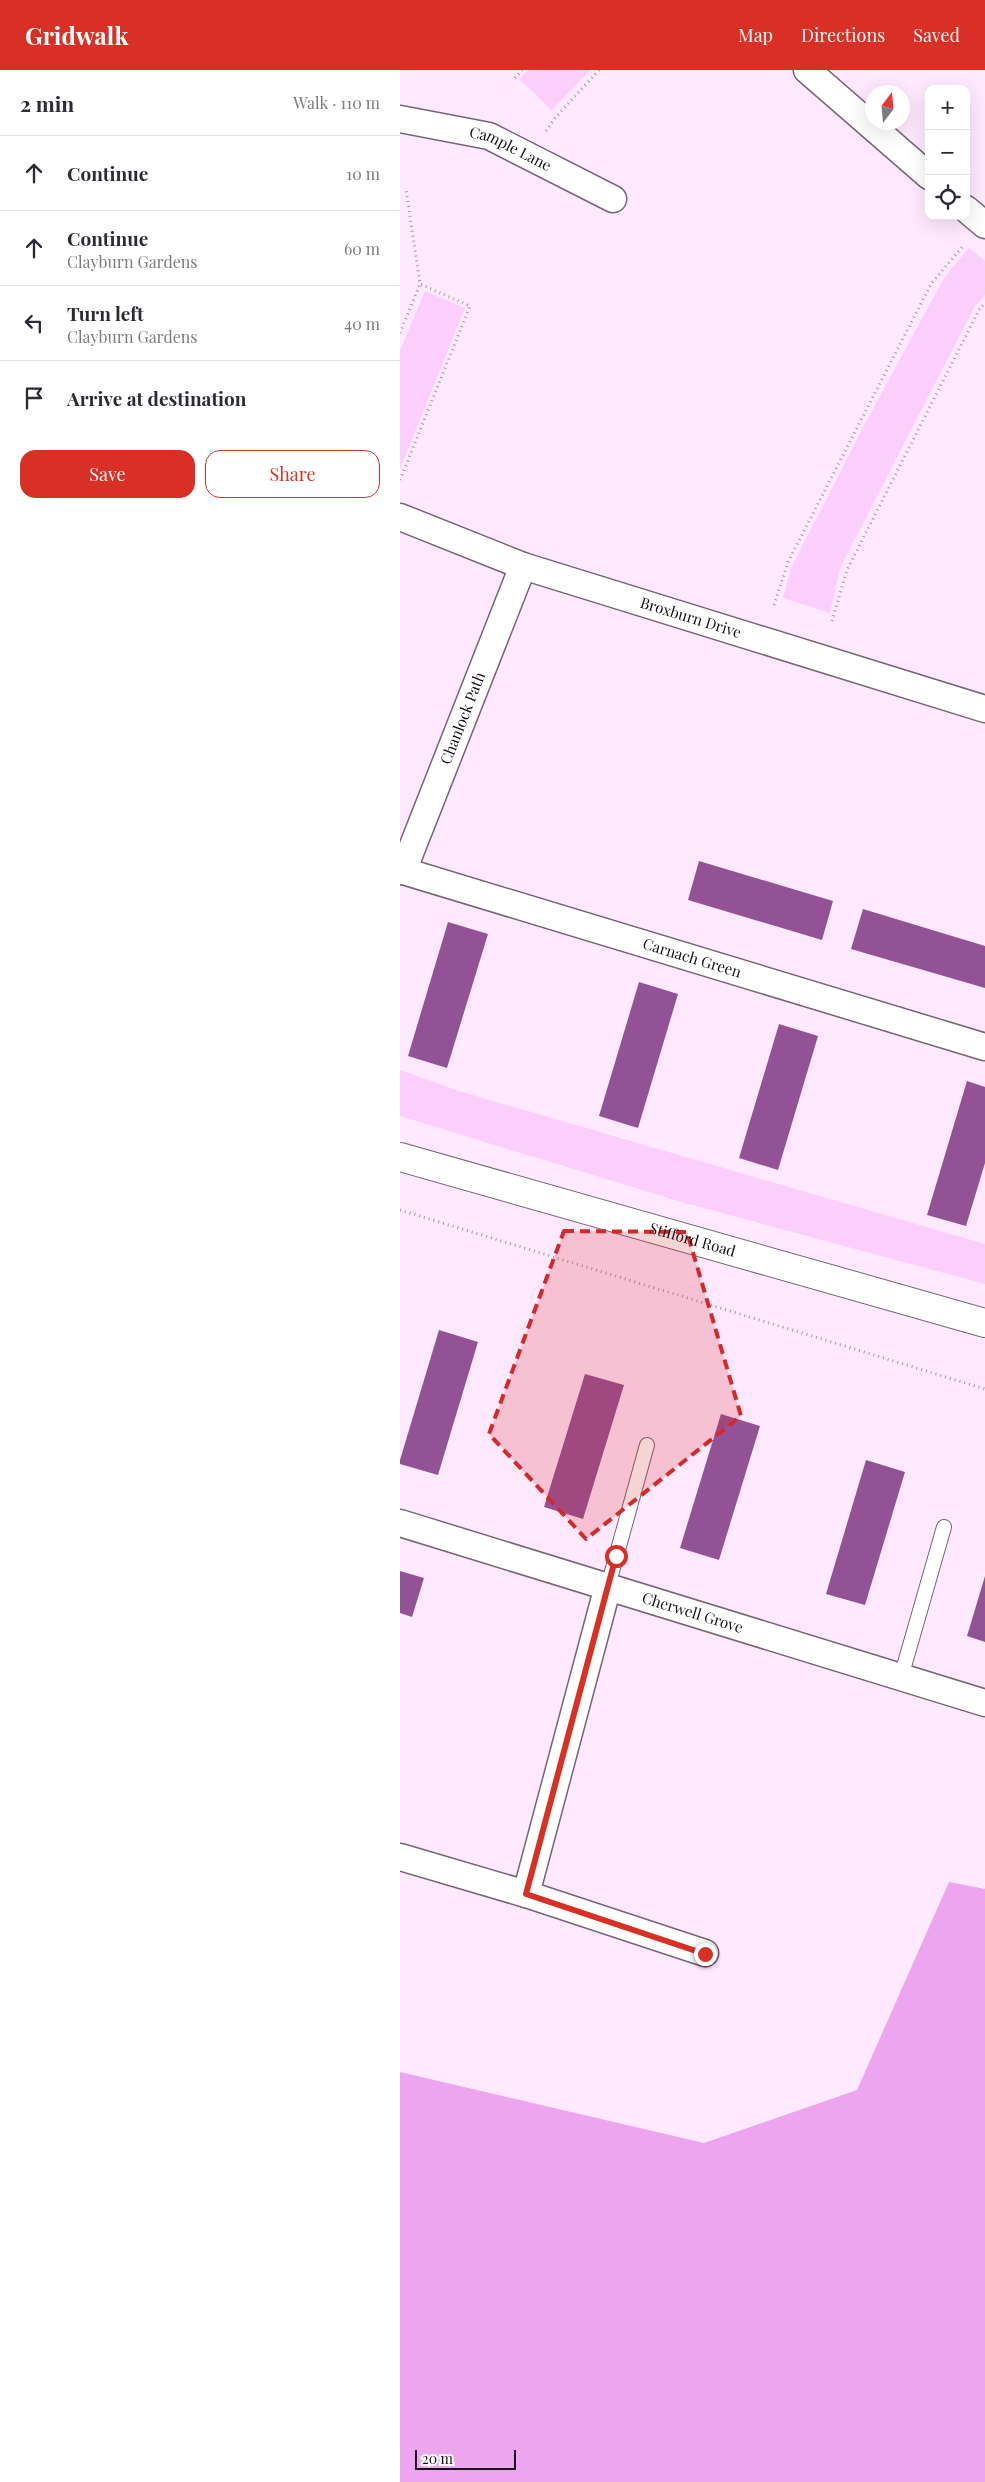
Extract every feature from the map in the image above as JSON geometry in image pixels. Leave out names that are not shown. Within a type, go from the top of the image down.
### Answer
[{"type":"main road","name":"Stifford Road","points":[[400,1157],[985,1323]]},
{"type":"street","points":[[807,70],[928,175]]},
{"type":"street","name":"Cample Lane","points":[[400,119],[489,136],[613,199]]},
{"type":"street","points":[[970,212],[985,225]]},
{"type":"street","name":"Broxburn Drive","points":[[400,517],[523,566],[985,708]]},
{"type":"street","name":"Chanlock Path","points":[[401,874],[523,566]]},
{"type":"street","name":"Carnach Green","points":[[401,874],[985,1047]]},
{"type":"street","name":"Cherwell Grove","points":[[400,1523],[985,1703]]},
{"type":"street","points":[[526,1894],[608,1586]]},
{"type":"street","points":[[400,1856],[526,1894],[705,1954]]},
{"type":"lane","points":[[608,1586],[647,1445]]},
{"type":"lane","points":[[901,1677],[944,1527]]},
{"type":"path","points":[[515,78],[522,70]]},
{"type":"path","points":[[530,157],[555,118],[599,70]]},
{"type":"path","points":[[400,333],[420,284],[406,189]]},
{"type":"path","points":[[774,605],[788,562],[932,284],[963,245]]},
{"type":"path","points":[[400,480],[470,306],[420,284]]},
{"type":"path","points":[[832,622],[847,570],[979,310],[985,303]]},
{"type":"path","points":[[400,1210],[985,1389]]},
{"type":"highlighted area","points":[[564,1231],[687,1232],[741,1416],[586,1539],[489,1434]]},
{"type":"shaded area","points":[[528,70],[590,70],[552,110],[519,79]]},
{"type":"shaded area","points":[[969,248],[985,261],[985,295],[975,306],[840,568],[830,613],[783,598],[791,568],[867,420],[944,278]]},
{"type":"shaded area","points":[[425,291],[465,308],[400,469],[400,351]]},
{"type":"shaded area","points":[[400,1070],[462,1092],[985,1244],[985,1284],[678,1201],[400,1116]]},
{"type":"shaded area","points":[[949,1882],[985,1889],[985,2482],[400,2482],[400,2072],[704,2143],[857,2090]]},
{"type":"building","points":[[699,861],[833,901],[822,940],[688,900]]},
{"type":"building","points":[[863,909],[985,946],[985,988],[851,949]]},
{"type":"building","points":[[448,922],[488,934],[447,1068],[408,1056]]},
{"type":"building","points":[[639,982],[678,994],[638,1128],[599,1116]]},
{"type":"building","points":[[779,1024],[818,1036],[778,1170],[739,1158]]},
{"type":"building","points":[[967,1081],[985,1087],[985,1163],[966,1226],[927,1215]]},
{"type":"building","points":[[439,1330],[478,1342],[438,1475],[400,1464],[400,1460]]},
{"type":"building","points":[[585,1374],[624,1385],[583,1519],[544,1507]]},
{"type":"building","points":[[721,1414],[760,1426],[719,1560],[680,1548]]},
{"type":"building","points":[[866,1460],[905,1472],[865,1605],[826,1594]]},
{"type":"building","points":[[400,1571],[424,1578],[412,1617],[400,1613]]},
{"type":"building","points":[[985,1576],[985,1642],[967,1636]]},
{"type":"route","points":[[616,1556],[526,1894],[705,1954]]}]
